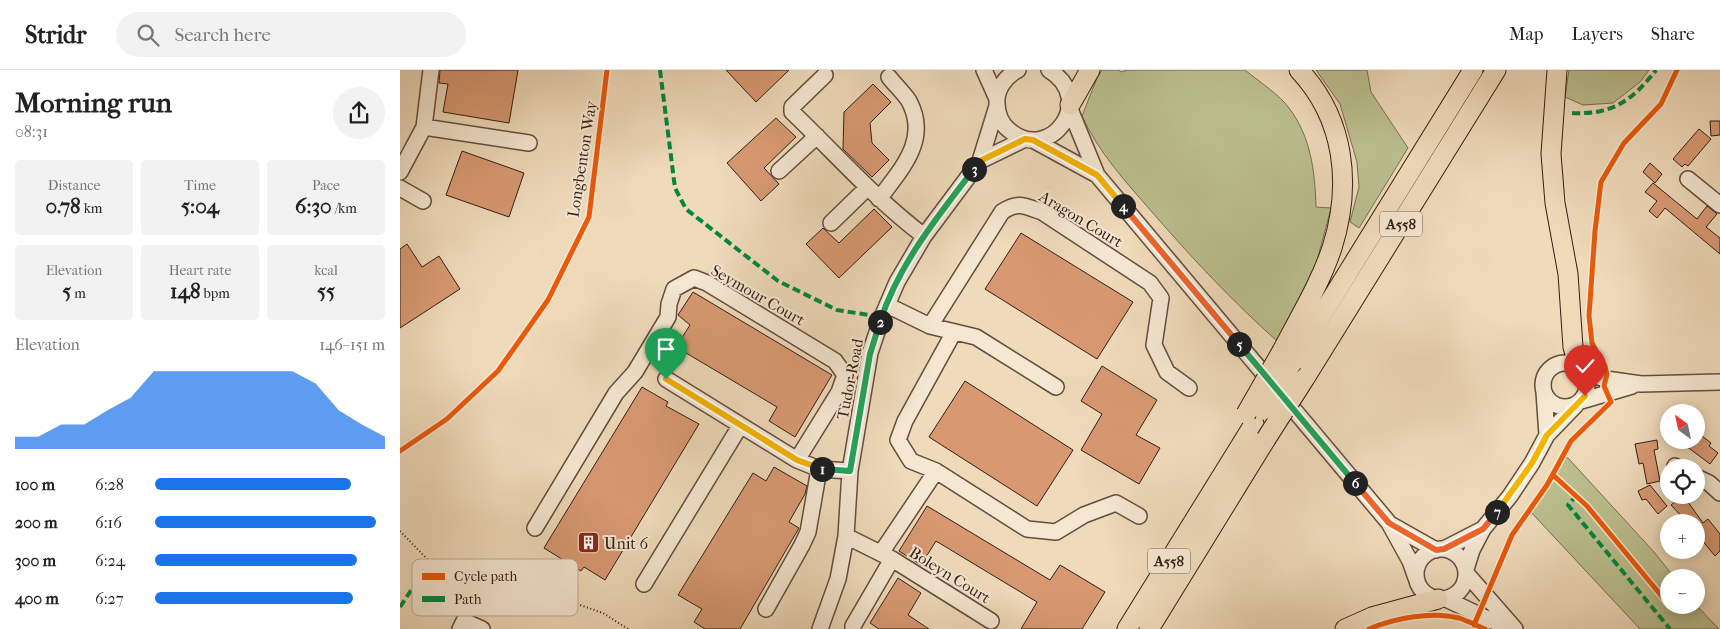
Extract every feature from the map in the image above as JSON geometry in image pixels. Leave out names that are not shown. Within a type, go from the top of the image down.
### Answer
[{"type":"main road","points":[[1070,107],[1090,70]]},
{"type":"main road","points":[[1287,357],[1332,248],[1341,210],[1342,172],[1339,138],[1329,111],[1311,83],[1299,70]]},
{"type":"main road","name":"A558","points":[[1127,629],[1210,494],[1250,419],[1287,357],[1473,70]]},
{"type":"main road","name":"A558","points":[[1149,629],[1496,70]]},
{"type":"main road","points":[[1557,70],[1552,116],[1551,154],[1555,202],[1568,274],[1574,347],[1582,370]]},
{"type":"main road","points":[[1345,629],[1397,609],[1442,599]]},
{"type":"street","points":[[400,172],[424,127],[431,70]]},
{"type":"street","points":[[984,70],[997,102],[999,117],[1005,127],[1014,135],[1029,140],[1097,175]]},
{"type":"street","name":"Tudor Road","points":[[820,629],[838,579],[846,536],[850,471],[870,354],[887,305],[897,282],[924,236],[980,161],[999,89],[1005,80],[1018,70]]},
{"type":"street","points":[[1049,70],[1057,75],[1065,84],[1069,94],[1070,107],[1097,175],[1389,523],[1410,561],[1416,578],[1424,592],[1492,621],[1513,627]]},
{"type":"street","points":[[825,75],[792,107],[792,112],[867,188],[924,236]]},
{"type":"street","points":[[879,199],[900,170],[916,141],[916,120],[908,101],[888,77]]},
{"type":"street","name":"Tudor Road","points":[[980,161],[1029,140],[1053,135],[1061,128],[1070,107]]},
{"type":"street","points":[[424,127],[529,143]]},
{"type":"street","points":[[779,171],[817,136]]},
{"type":"street","points":[[1688,180],[1720,206]]},
{"type":"street","points":[[400,188],[423,201]]},
{"type":"street","points":[[831,223],[867,188]]},
{"type":"street","name":"Aragon Court","points":[[930,326],[1002,212],[1011,206],[1022,205],[1042,212],[1150,283],[1161,298],[1154,345],[1167,372],[1189,388]]},
{"type":"street","name":"Seymour Court","points":[[535,528],[616,393],[635,372],[668,317],[668,304],[674,289],[694,278],[708,283],[835,361],[845,375],[839,392],[797,460]]},
{"type":"street","points":[[887,305],[930,326],[976,337],[1056,387]]},
{"type":"street","points":[[954,332],[905,421],[898,440],[911,461],[936,471],[1027,529],[1056,532],[1084,515],[1116,503],[1139,516]]},
{"type":"street","points":[[1547,435],[1544,378],[1552,367],[1566,363],[1606,379],[1641,384],[1720,382]]},
{"type":"street","points":[[1442,599],[1458,592],[1466,580],[1466,571],[1472,550],[1483,529],[1510,496],[1532,463],[1547,435],[1585,396],[1588,384],[1582,370]]},
{"type":"street","points":[[666,379],[797,460],[819,469],[850,471]]},
{"type":"street","points":[[1544,392],[1551,403],[1564,408],[1641,384]]},
{"type":"street","points":[[644,584],[740,426]]},
{"type":"street","points":[[766,609],[808,532],[819,469]]},
{"type":"street","name":"Boleyn Court","points":[[853,629],[886,556],[936,471]]},
{"type":"street","points":[[1705,481],[1720,493]]},
{"type":"street","points":[[1389,523],[1440,549],[1458,555],[1476,587],[1500,610],[1513,627]]},
{"type":"street","points":[[1416,578],[1418,563],[1423,557],[1483,529]]},
{"type":"street","name":"Boleyn Court","points":[[846,536],[886,556],[990,621]]},
{"type":"street","points":[[460,629],[464,621],[482,629]]},
{"type":"path","points":[[400,532],[427,559]]},
{"type":"path","points":[[578,604],[603,613],[628,629]]},
{"type":"green space","points":[[1102,70],[1119,70],[1121,72],[1127,70],[1245,70],[1280,98],[1289,108],[1307,143],[1313,168],[1316,207],[1331,208],[1315,268],[1277,341],[1182,246],[1122,178],[1096,142],[1082,116]]},
{"type":"green space","points":[[1316,70],[1367,70],[1371,92],[1408,148],[1359,228],[1350,222],[1359,187],[1357,162],[1340,104]]},
{"type":"green space","points":[[1569,70],[1649,70],[1640,82],[1613,103],[1583,105],[1565,97]]},
{"type":"green space","points":[[1563,457],[1568,458],[1668,569],[1660,569],[1660,614],[1705,614],[1719,629],[1640,629],[1529,510]]},
{"type":"building","points":[[440,70],[518,70],[509,123],[443,112],[448,84],[439,83]]},
{"type":"building","points":[[726,70],[789,70],[756,102]]},
{"type":"building","points":[[873,84],[891,102],[870,123],[872,143],[889,160],[872,177],[843,149],[844,112]]},
{"type":"building","points":[[776,118],[796,137],[764,168],[779,184],[761,201],[727,163]]},
{"type":"building","points":[[1710,121],[1720,121],[1720,135],[1711,136]]},
{"type":"building","points":[[1699,129],[1711,139],[1688,166],[1685,164],[1682,167],[1673,159]]},
{"type":"building","points":[[462,151],[524,173],[509,217],[446,195]]},
{"type":"building","points":[[1650,163],[1662,174],[1655,183],[1643,172]]},
{"type":"building","points":[[1653,183],[1697,219],[1707,206],[1717,214],[1706,227],[1720,238],[1720,254],[1665,208],[1657,218],[1649,211],[1657,201],[1645,192]]},
{"type":"building","points":[[874,209],[892,227],[839,278],[806,244],[823,228],[839,243]]},
{"type":"building","points":[[1021,233],[1133,302],[1097,359],[985,289]]},
{"type":"building","points":[[407,244],[422,267],[439,256],[460,289],[400,328],[400,249]]},
{"type":"building","points":[[693,292],[832,375],[795,437],[769,421],[777,407],[676,347],[690,325],[678,315]]},
{"type":"building","points":[[1102,366],[1157,400],[1136,435],[1160,448],[1139,484],[1081,450],[1102,414],[1081,401]]},
{"type":"building","points":[[965,381],[1073,450],[1037,506],[929,437]]},
{"type":"building","points":[[642,387],[668,402],[666,406],[699,424],[605,580],[584,567],[581,571],[578,569],[578,559],[562,559],[544,548]]},
{"type":"building","points":[[1705,438],[1711,443],[1709,446],[1718,453],[1710,464],[1690,449],[1705,449]]},
{"type":"building","points":[[1657,440],[1658,449],[1654,450],[1660,481],[1647,484],[1643,463],[1639,464],[1635,444]]},
{"type":"building","points":[[774,467],[807,486],[805,494],[789,522],[799,528],[740,629],[705,629],[694,622],[702,609],[678,595],[753,473],[766,481]]},
{"type":"building","points":[[1650,485],[1660,497],[1660,504],[1667,506],[1658,514],[1646,499],[1642,500],[1638,491]]},
{"type":"building","points":[[1689,504],[1697,514],[1679,514],[1671,505]]},
{"type":"building","points":[[927,506],[1050,580],[1060,565],[1105,592],[1082,629],[1021,629],[1037,602],[936,541],[921,565],[899,551]]},
{"type":"building","points":[[1708,519],[1720,534],[1720,551],[1715,556],[1705,544],[1705,521]]},
{"type":"building","points":[[898,578],[921,593],[908,615],[929,629],[879,629],[870,623]]},
{"type":"marked path","points":[[660,70],[675,188],[686,209],[778,281],[837,310],[882,317]]},
{"type":"marked path","points":[[1572,113],[1599,111],[1620,104],[1638,90],[1656,70]]},
{"type":"marked path","points":[[1577,495],[1568,505],[1670,629]]},
{"type":"marked path","points":[[400,607],[412,589]]},
{"type":"cycle path","name":"Longbenton Way","points":[[400,451],[447,419],[498,371],[548,300],[589,217],[607,70]]},
{"type":"cycle path","points":[[1474,625],[1512,535],[1547,485],[1571,441],[1611,402],[1604,386],[1607,374],[1605,366],[1592,343],[1589,316],[1595,231],[1601,182],[1624,143],[1661,104],[1677,70]]},
{"type":"cycle path","points":[[1553,475],[1587,506],[1660,594]]},
{"type":"cycle path","points":[[1369,629],[1402,619],[1437,615],[1459,618],[1485,629]]},
{"type":"place","name":"Unit 6","points":[[588,543]]},
{"type":"route","points":[[666,379],[797,460],[819,469],[850,471],[860,424],[870,354],[882,317],[897,282],[924,236],[980,161],[1025,139],[1033,140],[1097,175],[1389,523],[1436,550],[1444,549],[1483,529],[1510,496],[1532,463],[1547,435],[1585,396]]}]
